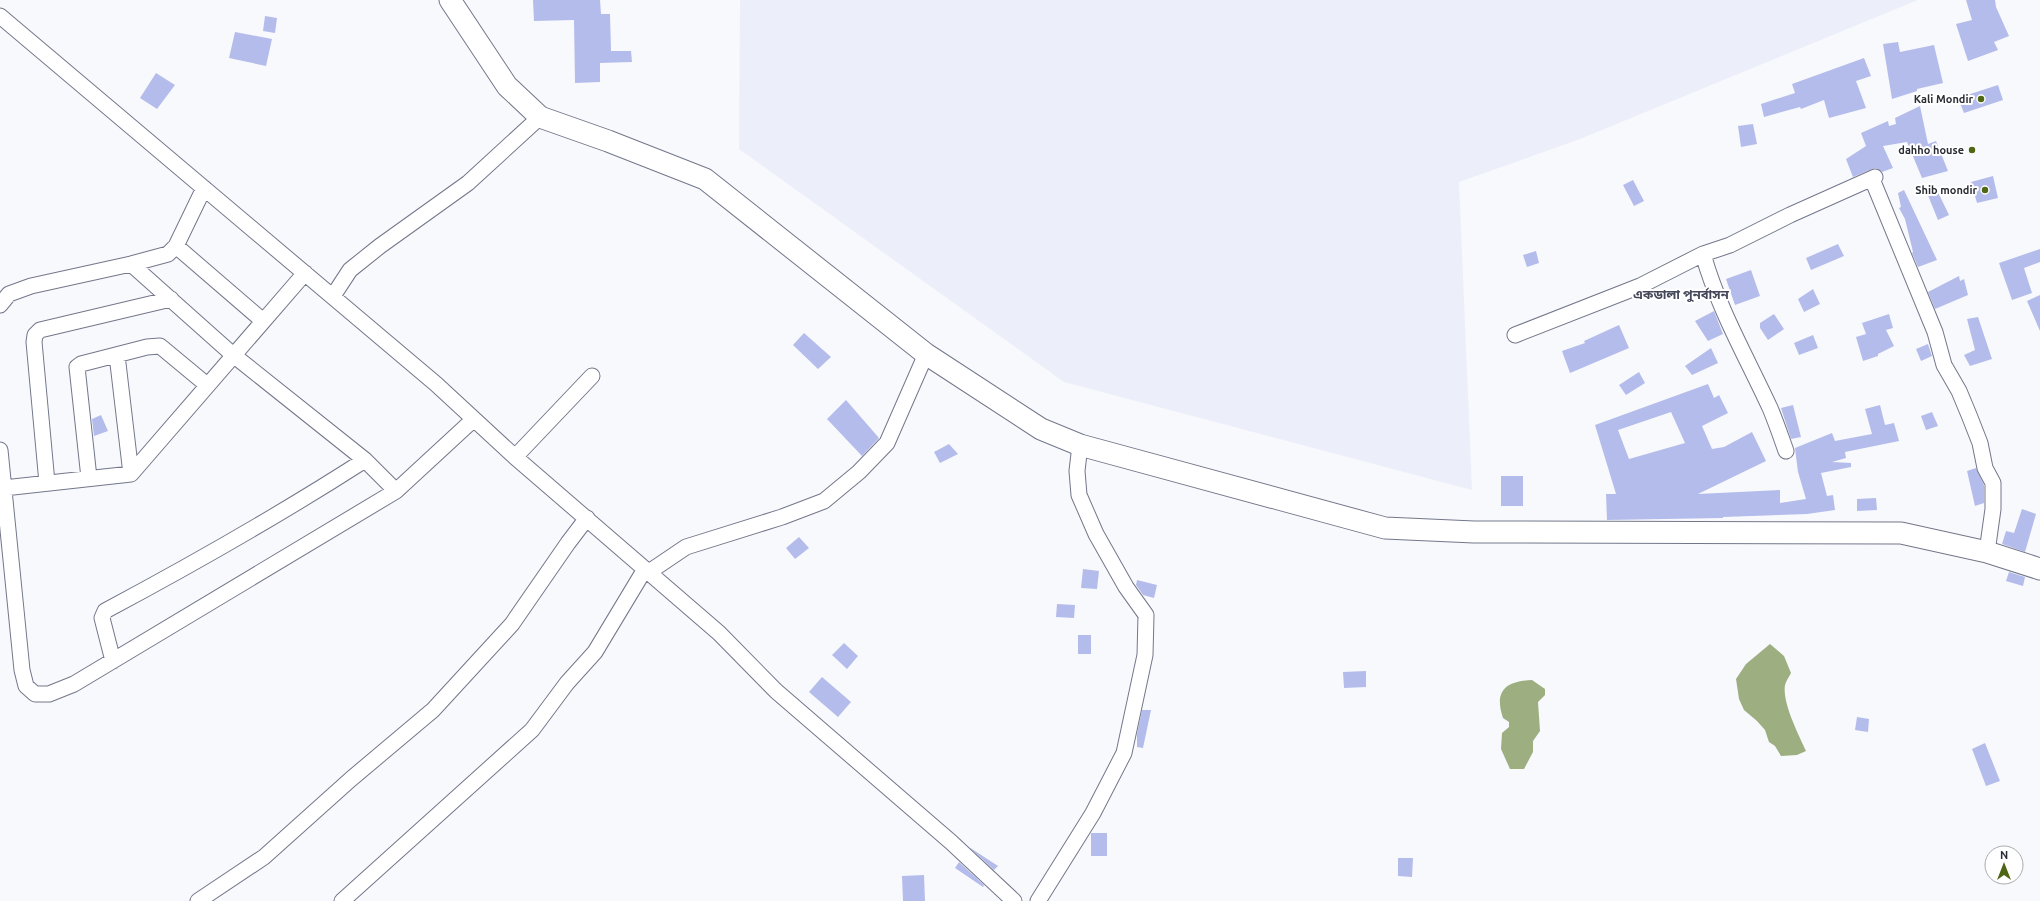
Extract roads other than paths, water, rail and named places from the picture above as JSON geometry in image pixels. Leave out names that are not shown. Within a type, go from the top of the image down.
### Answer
[{"type":"street","points":[[450,0],[507,86],[540,117],[608,141],[705,179],[926,354],[1040,429],[1080,445],[1385,528],[1474,532],[1894,532],[1987,552],[2040,569]]},
{"type":"street","points":[[0,16],[333,296],[474,419],[515,457],[719,633],[776,691],[945,837],[1014,901]]},
{"type":"street","points":[[333,296],[350,270],[380,246],[468,183],[540,117]]},
{"type":"street","points":[[1514,335],[1640,286],[1703,254],[1730,245],[1790,215],[1874,178],[1935,332],[1944,365],[1959,391],[1980,443],[1985,468],[1993,483],[1993,509],[1987,552]]},
{"type":"street","points":[[0,305],[9,294],[31,286],[168,254],[176,246],[204,188]]},
{"type":"street","points":[[176,246],[263,321]]},
{"type":"street","points":[[1703,254],[1707,269],[1724,311],[1771,410],[1786,451]]},
{"type":"street","points":[[130,264],[232,354],[365,460],[396,491]]},
{"type":"street","points":[[4,488],[131,474],[232,354],[305,273]]},
{"type":"street","points":[[47,483],[34,342],[35,335],[40,330],[171,299]]},
{"type":"street","points":[[89,478],[78,367],[81,364],[147,347],[160,346],[207,385]]},
{"type":"street","points":[[342,901],[532,730],[567,683],[595,652],[647,570],[686,547],[782,518],[824,501],[859,472],[887,443],[926,354]]},
{"type":"street","points":[[117,355],[131,474]]},
{"type":"street","points":[[515,457],[592,376]]},
{"type":"street","points":[[0,450],[22,670],[26,686],[35,694],[49,694],[74,684],[396,491],[474,419]]},
{"type":"street","points":[[1038,901],[1093,813],[1124,753],[1146,655],[1146,615],[1126,587],[1096,534],[1079,495],[1077,471],[1080,445]]},
{"type":"street","points":[[113,661],[102,618],[105,611],[314,493],[365,460]]},
{"type":"street","points":[[198,901],[264,857],[433,710],[512,624],[587,518]]},
{"type":"place","name":"Kali Mondir","points":[[1981,99]]},
{"type":"place","name":"dahho house","points":[[1972,150]]},
{"type":"place","name":"Shib mondir","points":[[1985,190]]},
{"type":"district","name":"একডালা পুনর্বাসন","points":[[1681,294]]}]
